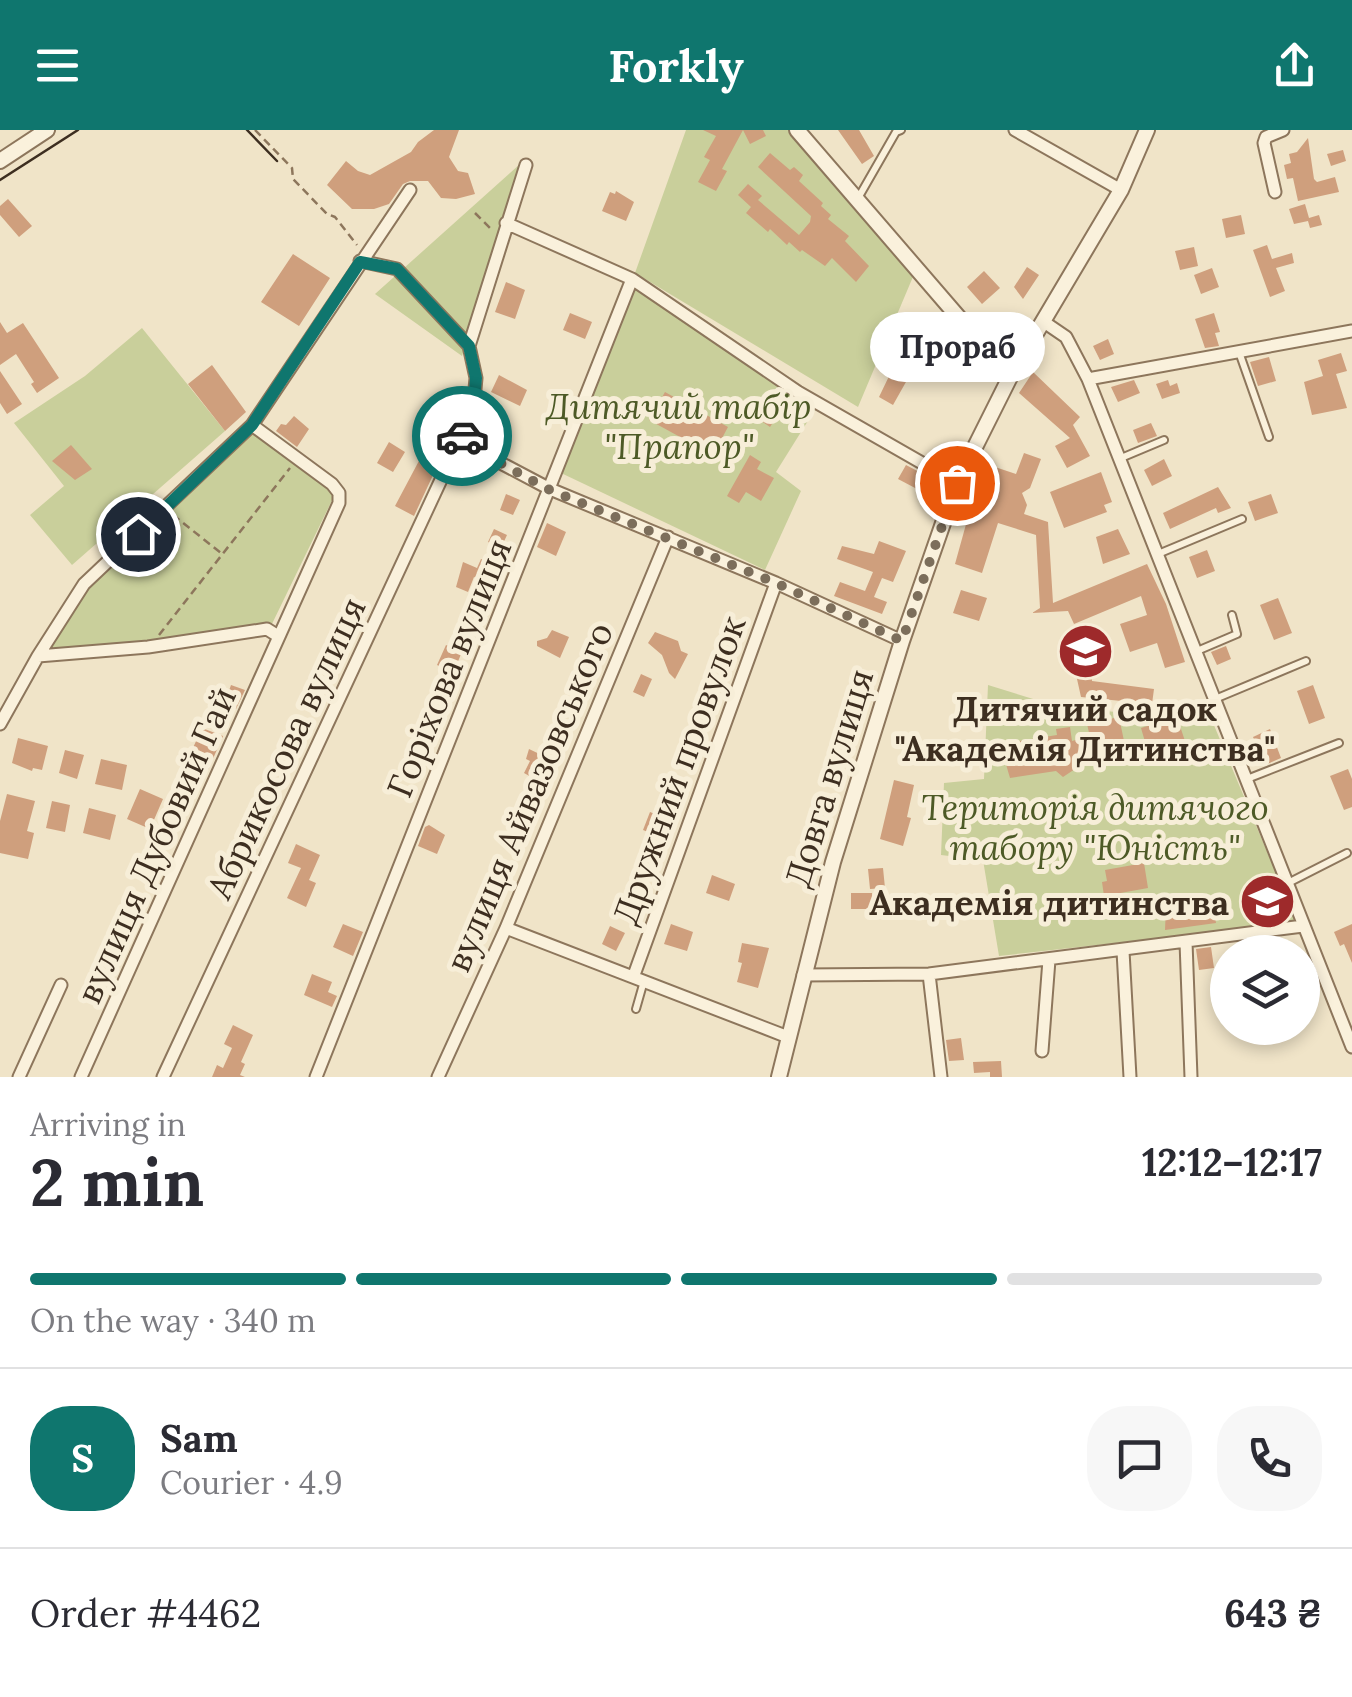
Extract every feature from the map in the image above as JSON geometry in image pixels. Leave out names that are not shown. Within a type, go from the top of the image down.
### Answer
[{"type":"street","points":[[0,161],[47,130]]},
{"type":"street","points":[[797,130],[1010,377]]},
{"type":"street","points":[[1015,130],[1120,190]]},
{"type":"street","name":"Довга вулиця","points":[[779,1077],[833,862],[902,641],[957,483],[1010,377],[1120,190],[1147,130]]},
{"type":"street","points":[[1275,192],[1264,144],[1266,137],[1283,130]]},
{"type":"street","points":[[469,346],[526,165]]},
{"type":"street","points":[[0,724],[84,584],[252,425],[410,190]]},
{"type":"street","points":[[506,224],[632,278],[798,392],[957,483]]},
{"type":"street","points":[[360,262],[397,269],[469,346]]},
{"type":"street","name":"Горіхова вулиця","points":[[316,1077],[632,278]]},
{"type":"street","points":[[1044,322],[1066,338],[1088,380],[1352,1047]]},
{"type":"street","points":[[1088,380],[1352,331]]},
{"type":"street","name":"Абрикосова вулиця","points":[[163,1077],[473,411],[476,378],[469,346]]},
{"type":"street","name":"вулиця Дубовий Гай","points":[[82,1077],[340,498],[332,484],[252,425]]},
{"type":"street","points":[[459,441],[550,490],[776,583],[902,641]]},
{"type":"street","name":"вулиця Айвазовського","points":[[438,1077],[506,928],[668,537]]},
{"type":"street","name":"Дружний провулок","points":[[639,977],[776,583]]},
{"type":"street","points":[[38,656],[148,648],[267,629],[278,636]]},
{"type":"street","points":[[803,975],[929,974],[1303,926]]},
{"type":"street","points":[[506,928],[788,1037]]},
{"type":"street","points":[[1186,942],[1191,1077]]},
{"type":"street","points":[[1123,951],[1130,1077]]},
{"type":"street","points":[[1042,1051],[1049,960]]},
{"type":"street","points":[[929,974],[942,1077]]},
{"type":"street","points":[[19,1077],[61,984]]},
{"type":"lane","points":[[856,202],[896,132],[901,130]]},
{"type":"lane","points":[[1239,352],[1269,437]]},
{"type":"lane","points":[[1121,458],[1164,440]]},
{"type":"lane","points":[[1158,554],[1242,519]]},
{"type":"lane","points":[[1196,651],[1237,634],[1232,615]]},
{"type":"lane","points":[[1215,699],[1306,661]]},
{"type":"lane","points":[[1246,780],[1338,743]]},
{"type":"lane","points":[[1286,884],[1347,853]]},
{"type":"lane","points":[[636,1008],[639,977]]},
{"type":"path","points":[[255,130],[292,168],[293,179],[327,214],[335,217],[356,244]]},
{"type":"path","points":[[475,213],[501,239]]},
{"type":"path","points":[[148,648],[296,460]]},
{"type":"path","points":[[164,508],[222,554]]},
{"type":"green space","points":[[686,130],[791,130],[915,272],[858,407],[635,273]]},
{"type":"green space","points":[[519,165],[462,356],[375,294]]},
{"type":"green space","name":"Дитячий табір \"Прапор\"","points":[[634,285],[816,408],[776,472],[801,491],[765,570],[561,473]]},
{"type":"green space","points":[[142,328],[225,431],[72,565],[30,515],[64,486],[14,423],[85,376]]},
{"type":"green space","points":[[250,431],[338,488],[270,628],[40,657],[86,586]]},
{"type":"green space","name":"Територія дитячого табору \"Юність\"","points":[[988,685],[1056,706],[1146,715],[1203,699],[1297,923],[999,956],[983,860],[941,855],[944,783],[984,779]]},
{"type":"building","points":[[434,130],[459,130],[449,157],[458,171],[468,173],[475,194],[441,198],[428,181],[410,181],[403,184],[389,204],[352,209],[327,185],[346,161],[370,175],[411,152]]},
{"type":"building","points":[[703,130],[743,130],[722,169],[727,171],[716,191],[698,182],[710,160],[704,157],[716,136]]},
{"type":"building","points":[[743,130],[763,130],[766,136],[750,144]]},
{"type":"building","points":[[838,130],[859,130],[874,156],[862,164]]},
{"type":"building","points":[[1308,138],[1314,179],[1317,182],[1335,177],[1339,192],[1298,201],[1293,178],[1287,179],[1284,165],[1291,163],[1289,154],[1297,152]]},
{"type":"building","points":[[1343,150],[1346,161],[1331,166],[1327,154]]},
{"type":"building","points":[[770,153],[790,170],[794,167],[803,175],[799,181],[823,203],[821,206],[831,215],[828,219],[849,236],[845,241],[869,266],[856,282],[832,258],[825,266],[789,242],[787,245],[746,213],[751,207],[738,195],[748,184],[762,196],[758,200],[799,235],[810,222],[811,216],[758,167]]},
{"type":"building","points":[[616,191],[634,202],[626,221],[602,211],[610,192]]},
{"type":"building","points":[[8,199],[32,226],[19,237],[0,215],[0,206]]},
{"type":"building","points":[[1305,204],[1309,218],[1319,215],[1322,225],[1310,228],[1308,221],[1294,224],[1289,209]]},
{"type":"building","points":[[1241,215],[1245,234],[1226,238],[1222,219]]},
{"type":"building","points":[[1267,245],[1272,259],[1292,253],[1294,263],[1276,268],[1285,291],[1270,297],[1253,250]]},
{"type":"building","points":[[1194,247],[1198,266],[1180,270],[1175,251]]},
{"type":"building","points":[[293,254],[330,278],[299,326],[261,302]]},
{"type":"building","points":[[1027,267],[1039,275],[1023,299],[1014,287]]},
{"type":"building","points":[[1212,268],[1219,287],[1201,294],[1194,275]]},
{"type":"building","points":[[984,271],[1000,288],[982,304],[967,287]]},
{"type":"building","points":[[506,282],[525,290],[515,319],[495,312]]},
{"type":"building","points":[[570,313],[592,322],[585,339],[563,330]]},
{"type":"building","points":[[1214,313],[1220,332],[1215,333],[1219,346],[1205,348],[1195,319]]},
{"type":"building","points":[[0,322],[7,333],[23,323],[59,378],[37,393],[16,354],[0,365]]},
{"type":"building","points":[[1108,339],[1114,354],[1100,360],[1093,346]]},
{"type":"building","points":[[898,342],[920,357],[893,405],[879,397],[892,370],[882,359],[890,343]]},
{"type":"building","points":[[1341,353],[1347,371],[1336,374],[1347,408],[1312,415],[1304,382],[1323,376],[1318,360]]},
{"type":"building","points":[[1269,357],[1276,381],[1258,386],[1250,362]]},
{"type":"building","points":[[212,365],[246,412],[225,431],[188,384]]},
{"type":"building","points":[[0,371],[22,404],[7,414],[0,403]]},
{"type":"building","points":[[1033,372],[1080,417],[1073,425],[1090,456],[1067,468],[1055,446],[1070,438],[1019,393]]},
{"type":"building","points":[[499,375],[527,390],[520,406],[491,392]]},
{"type":"building","points":[[1134,380],[1140,393],[1118,402],[1111,387]]},
{"type":"building","points":[[1168,380],[1170,386],[1177,383],[1180,393],[1162,399],[1156,384]]},
{"type":"building","points":[[665,392],[728,427],[713,455],[649,420]]},
{"type":"building","points":[[764,407],[777,416],[770,427],[757,418]]},
{"type":"building","points":[[294,416],[309,429],[297,447],[276,431]]},
{"type":"building","points":[[1151,423],[1157,436],[1138,443],[1133,430]]},
{"type":"building","points":[[389,442],[405,452],[393,472],[377,463]]},
{"type":"building","points":[[71,445],[92,469],[75,480],[52,461]]},
{"type":"building","points":[[1024,453],[1041,459],[1030,488],[1022,493],[1027,505],[1024,514],[1048,522],[1053,603],[1147,564],[1166,604],[1185,662],[1165,668],[1157,643],[1130,652],[1120,624],[1147,615],[1141,596],[1074,624],[1068,611],[1032,613],[1040,608],[1036,535],[998,523],[982,573],[955,564],[983,463],[1016,474]]},
{"type":"building","points":[[750,455],[761,462],[757,469],[774,478],[761,501],[746,492],[739,503],[727,496]]},
{"type":"building","points":[[421,457],[429,461],[425,468],[434,473],[414,516],[395,506]]},
{"type":"building","points":[[1164,459],[1172,476],[1152,486],[1144,470]]},
{"type":"building","points":[[906,465],[925,475],[917,489],[898,479]]},
{"type":"building","points":[[1101,472],[1112,502],[1104,505],[1107,512],[1064,528],[1050,492]]},
{"type":"building","points":[[1218,487],[1231,508],[1218,513],[1216,508],[1170,529],[1163,513]]},
{"type":"building","points":[[506,494],[520,500],[513,515],[500,510]]},
{"type":"building","points":[[1271,494],[1278,513],[1255,521],[1248,502]]},
{"type":"building","points":[[547,523],[566,532],[556,556],[537,547]]},
{"type":"building","points":[[494,529],[507,535],[501,548],[488,542]]},
{"type":"building","points":[[1118,529],[1130,554],[1103,564],[1096,537]]},
{"type":"building","points":[[879,541],[906,551],[893,582],[882,578],[874,597],[887,602],[882,614],[834,596],[840,582],[865,591],[873,572],[837,559],[842,546],[874,554]]},
{"type":"building","points":[[1207,550],[1215,571],[1197,578],[1189,557]]},
{"type":"building","points":[[481,559],[498,566],[491,584],[474,577],[468,592],[456,587],[463,562],[477,568]]},
{"type":"building","points":[[961,590],[987,598],[979,621],[953,613]]},
{"type":"building","points":[[1278,598],[1292,633],[1274,640],[1260,605]]},
{"type":"building","points":[[552,630],[569,637],[560,658],[537,646],[537,641],[547,638]]},
{"type":"building","points":[[655,632],[678,641],[681,651],[688,654],[675,679],[662,655],[648,643]]},
{"type":"building","points":[[1082,641],[1083,654],[1091,654],[1092,681],[1154,689],[1152,704],[1081,697],[1073,661],[1064,663],[1062,643]]},
{"type":"building","points":[[446,645],[462,652],[453,673],[437,665]]},
{"type":"building","points":[[1226,646],[1231,659],[1217,665],[1211,652]]},
{"type":"building","points":[[641,674],[652,679],[644,697],[633,692]]},
{"type":"building","points":[[231,685],[245,690],[236,709],[224,705]]},
{"type":"building","points":[[1313,685],[1325,718],[1309,724],[1297,691]]},
{"type":"building","points":[[1119,717],[1128,760],[1096,767],[1096,763],[1090,764],[1084,738],[1090,737],[1087,724]]},
{"type":"building","points":[[1177,717],[1185,741],[1148,752],[1141,728]]},
{"type":"building","points":[[1070,727],[1072,741],[1083,738],[1075,769],[1063,777],[1056,771],[1010,778],[1000,744],[1057,735],[1056,729]]},
{"type":"building","points":[[202,728],[223,736],[208,770],[187,761]]},
{"type":"building","points":[[1270,729],[1281,758],[1265,765],[1253,737]]},
{"type":"building","points":[[18,738],[48,746],[42,770],[32,771],[12,763]]},
{"type":"building","points":[[529,749],[552,760],[542,783],[524,773],[530,761],[526,759]]},
{"type":"building","points":[[65,750],[84,755],[77,779],[59,773]]},
{"type":"building","points":[[101,759],[127,765],[122,790],[95,784]]},
{"type":"building","points":[[1348,769],[1352,807],[1344,810],[1330,776]]},
{"type":"building","points":[[894,780],[914,785],[903,846],[880,839]]},
{"type":"building","points":[[140,789],[163,799],[150,829],[127,819]]},
{"type":"building","points":[[7,794],[35,801],[27,831],[34,833],[28,859],[0,853],[0,821]]},
{"type":"building","points":[[52,801],[70,805],[65,832],[46,828]]},
{"type":"building","points":[[89,808],[116,815],[110,840],[83,833]]},
{"type":"building","points":[[650,812],[670,820],[663,838],[643,830]]},
{"type":"building","points":[[429,825],[445,835],[437,854],[418,846]]},
{"type":"building","points":[[296,844],[320,855],[309,880],[316,883],[306,907],[287,898],[301,868],[288,863]]},
{"type":"building","points":[[1144,863],[1148,888],[1104,896],[1105,870]]},
{"type":"building","points":[[883,868],[885,888],[870,889],[868,869]]},
{"type":"building","points":[[712,875],[735,884],[729,901],[706,893]]},
{"type":"building","points":[[851,893],[872,893],[872,909],[851,909]]},
{"type":"building","points":[[1207,901],[1216,923],[1165,930],[1166,906]]},
{"type":"building","points":[[343,924],[363,932],[353,956],[333,947]]},
{"type":"building","points":[[671,924],[693,932],[687,951],[664,944]]},
{"type":"building","points":[[1352,924],[1352,963],[1334,932]]},
{"type":"building","points":[[610,926],[625,933],[616,951],[602,944]]},
{"type":"building","points":[[742,943],[769,948],[758,988],[737,982]]},
{"type":"building","points":[[1210,947],[1210,969],[1199,970],[1196,949]]},
{"type":"building","points":[[312,974],[332,982],[328,992],[337,996],[332,1007],[304,995]]},
{"type":"building","points":[[233,1025],[253,1035],[241,1062],[245,1064],[240,1075],[245,1077],[212,1077],[217,1065],[223,1068],[232,1048],[224,1044]]},
{"type":"building","points":[[961,1038],[964,1060],[949,1061],[946,1040]]},
{"type":"building","points":[[1001,1061],[1002,1077],[990,1077],[990,1072],[974,1073],[973,1062]]},
{"type":"tram line","points":[[0,180],[78,130]]},
{"type":"tram line","points":[[247,130],[277,161]]},
{"type":"way so far","points":[[462,436],[459,441],[550,490],[776,583],[902,641],[957,483]]},
{"type":"place","name":"Прораб","points":[[957,483]]},
{"type":"place","name":"Дитячий садок \"Академія Дитинства\"","points":[[1085,652]]},
{"type":"place","name":"Академія дитинства","points":[[1268,902]]},
{"type":"route","points":[[138,534],[252,425],[360,262],[397,269],[469,346],[476,378],[473,411],[462,436]]}]
